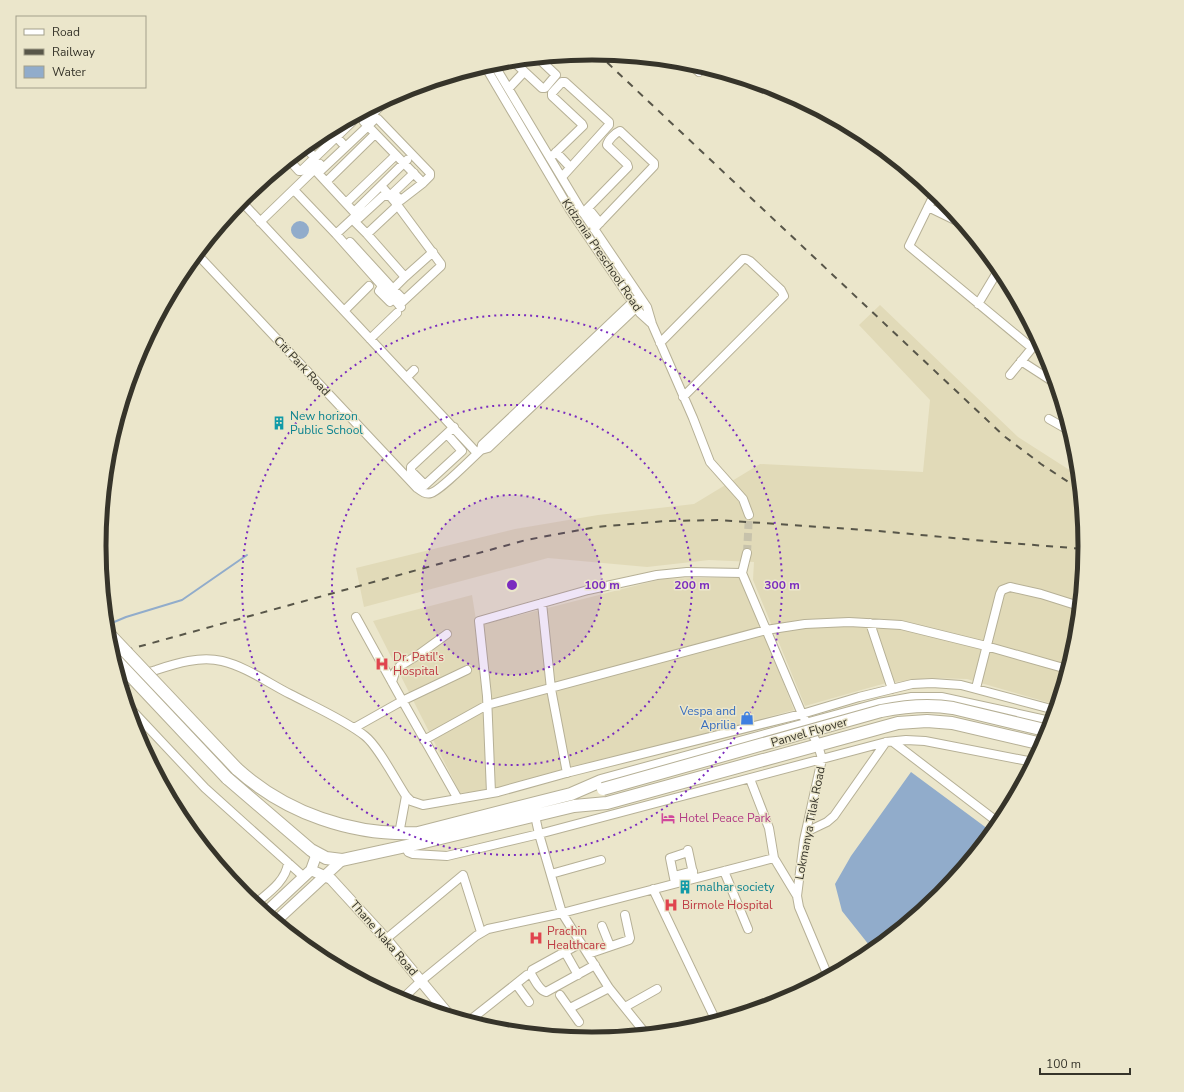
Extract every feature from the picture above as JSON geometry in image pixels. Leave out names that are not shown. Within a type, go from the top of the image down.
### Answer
[{"type":"highway","points":[[115,640],[237,769],[259,788],[273,797],[322,819],[370,831],[399,834],[418,833],[533,810]]},
{"type":"highway","points":[[121,666],[227,778],[311,850],[326,858],[342,860],[406,846],[573,800],[607,803],[885,726],[927,721],[952,723],[1036,743]]},
{"type":"highway","points":[[573,800],[601,781],[805,720],[896,701],[934,699],[956,701],[1045,722]]},
{"type":"highway","name":"Panvel Flyover","points":[[604,792],[881,711],[912,706],[941,706],[953,708],[1042,729]]},
{"type":"highway","name":"Panvel Flyover","points":[[573,800],[883,718],[913,713],[940,713],[952,715],[1039,735]]},
{"type":"main road","points":[[270,909],[308,873],[316,856],[311,850]]},
{"type":"main road","points":[[280,918],[342,860]]},
{"type":"main road","name":"Thane Naka Road","points":[[308,873],[325,875],[330,879],[386,939],[443,1008]]},
{"type":"street","points":[[518,66],[542,88],[545,88],[556,75],[543,63]]},
{"type":"street","name":"Kidzonia Preschool Road","points":[[497,69],[541,142],[553,155],[562,177],[597,226],[647,307],[652,324]]},
{"type":"street","name":"Kidzonia Preschool Road","points":[[488,71],[570,210],[640,313],[652,324]]},
{"type":"street","points":[[509,88],[524,72]]},
{"type":"street","points":[[562,177],[609,125],[609,122],[565,82],[562,82],[552,93],[552,96],[583,126],[553,155],[570,167]]},
{"type":"street","points":[[260,222],[302,182],[316,172],[366,124],[374,112]]},
{"type":"street","points":[[292,163],[300,171],[339,140],[376,118],[430,173],[430,176],[423,183],[401,200],[393,193],[414,173]]},
{"type":"street","points":[[316,172],[350,124]]},
{"type":"street","points":[[366,124],[423,183]]},
{"type":"street","points":[[586,210],[628,167],[627,164],[608,145],[608,142],[617,132],[620,131],[654,163],[654,166],[597,226]]},
{"type":"street","points":[[334,134],[339,140]]},
{"type":"street","points":[[326,182],[376,134]]},
{"type":"street","points":[[534,147],[541,142]]},
{"type":"street","points":[[309,151],[315,158]]},
{"type":"street","points":[[346,203],[396,155]]},
{"type":"street","points":[[355,216],[384,189],[413,155]]},
{"type":"street","points":[[340,233],[406,165]]},
{"type":"street","points":[[288,167],[302,182]]},
{"type":"street","points":[[316,172],[346,203],[367,234],[405,277]]},
{"type":"street","points":[[370,339],[399,305],[441,266],[433,252],[398,205],[384,189]]},
{"type":"street","points":[[294,190],[340,233],[393,288],[399,305]]},
{"type":"street","points":[[355,216],[383,196],[390,196]]},
{"type":"street","points":[[932,199],[909,246],[1032,348]]},
{"type":"street","points":[[367,234],[398,205]]},
{"type":"street","points":[[245,206],[479,452]]},
{"type":"street","points":[[928,207],[949,217]]},
{"type":"street","points":[[340,233],[399,305]]},
{"type":"street","points":[[393,288],[433,252]]},
{"type":"street","name":"Citi Park Road","points":[[201,258],[407,472],[417,488],[424,493],[431,493],[441,487],[479,452],[488,448],[549,386],[641,298]]},
{"type":"street","points":[[660,343],[743,260],[746,259],[750,261],[781,290],[784,296],[685,400]]},
{"type":"street","points":[[978,304],[995,275]]},
{"type":"street","points":[[344,311],[369,286]]},
{"type":"street","points":[[652,324],[691,413],[710,462],[743,499],[749,515]]},
{"type":"street","points":[[1010,375],[1034,344]]},
{"type":"street","points":[[1021,361],[1048,378]]},
{"type":"street","points":[[407,377],[414,370]]},
{"type":"street","points":[[1049,419],[1063,427]]},
{"type":"street","points":[[447,434],[462,451],[425,485],[407,472],[454,427]]},
{"type":"street","points":[[748,553],[742,573],[805,720],[818,745],[822,759]]},
{"type":"street","points":[[491,793],[487,705],[479,621],[588,590],[657,575],[687,572],[742,573]]},
{"type":"street","points":[[976,688],[1000,594],[1006,587],[1041,594],[1074,605]]},
{"type":"street","points":[[542,603],[551,689],[567,773]]},
{"type":"street","points":[[356,617],[458,799]]},
{"type":"street","points":[[424,740],[487,705],[766,630],[805,624],[849,622],[901,625],[986,646],[1062,668]]},
{"type":"street","points":[[870,623],[892,689]]},
{"type":"street","points":[[392,682],[395,672],[400,666],[447,634]]},
{"type":"street","points":[[126,682],[130,678],[198,659],[222,661],[252,672],[281,690],[354,728],[366,737],[378,752],[406,796],[411,801],[423,805],[491,793],[567,773],[805,720],[892,689],[912,684],[932,683],[961,685],[1050,709]]},
{"type":"street","points":[[354,728],[402,701],[467,670]]},
{"type":"street","points":[[136,714],[205,788],[288,863],[308,873]]},
{"type":"street","points":[[406,846],[408,852],[413,854],[447,856],[539,834],[890,742],[906,740],[926,741],[1028,761]]},
{"type":"street","points":[[890,742],[994,819]]},
{"type":"street","points":[[806,832],[827,822],[834,816],[890,742]]},
{"type":"street","name":"Lokmanya Tilak Road","points":[[822,759],[806,832],[797,896],[799,907],[826,972]]},
{"type":"street","points":[[750,779],[769,828],[774,858],[797,896]]},
{"type":"street","points":[[399,834],[406,796]]},
{"type":"street","points":[[533,810],[562,913],[609,988],[642,1029]]},
{"type":"street","points":[[675,880],[670,858],[688,851],[693,875]]},
{"type":"street","points":[[406,995],[481,932],[488,929],[562,913],[653,889],[675,880],[693,875],[724,871],[774,858]]},
{"type":"street","points":[[551,874],[601,860]]},
{"type":"street","points":[[259,900],[282,879],[288,863]]},
{"type":"street","points":[[724,871],[748,929]]},
{"type":"street","points":[[386,939],[463,875],[481,932]]},
{"type":"street","points":[[653,889],[714,1016]]},
{"type":"street","points":[[588,954],[629,940],[630,938],[625,915]]},
{"type":"street","points":[[602,926],[610,946]]},
{"type":"street","points":[[581,943],[534,969],[531,974],[542,991],[546,992],[596,965]]},
{"type":"street","points":[[565,952],[578,975]]},
{"type":"street","points":[[474,1017],[527,975]]},
{"type":"street","points":[[516,984],[530,1002]]},
{"type":"street","points":[[570,1008],[609,988]]},
{"type":"street","points":[[625,1007],[657,989]]},
{"type":"street","points":[[560,995],[579,1022]]},
{"type":"shaded area","points":[[880,305],[1018,437],[1072,471],[1077,514],[1077,578],[1069,641],[1051,703],[967,679],[930,678],[886,683],[805,706],[753,580],[754,562],[709,560],[647,567],[548,558],[364,607],[356,568],[515,529],[598,515],[694,504],[760,464],[923,472],[930,400],[859,325]]},
{"type":"shaded area","points":[[742,578],[794,710],[498,789],[460,793],[373,621],[472,595],[477,626],[662,579]]},
{"type":"water","points":[[296,221],[304,221],[309,226],[307,237],[304,239],[296,239],[291,234],[291,226]]},
{"type":"water","points":[[911,772],[987,829],[978,842],[936,890],[888,932],[869,945],[842,911],[835,884],[851,856]]},
{"type":"waterway","points":[[112,623],[126,617],[182,600],[247,555]]},
{"type":"tunnel","points":[[747,553],[749,515]]},
{"type":"railway","points":[[605,60],[1004,436],[1041,464],[1074,486]]},
{"type":"railway","points":[[118,652],[526,540],[596,527],[666,521],[718,520],[879,531],[1078,548]]},
{"type":"place","name":"New horizon Public School","points":[[279,423]]},
{"type":"place","name":"Dr. Patil's Hospital","points":[[382,664]]},
{"type":"place","name":"Vespa and Aprilia","points":[[747,718]]},
{"type":"place","name":"Hotel Peace Park","points":[[668,818]]},
{"type":"place","name":"malhar society","points":[[685,887]]},
{"type":"place","name":"Birmole Hospital","points":[[671,905]]},
{"type":"place","name":"Prachin Healthcare","points":[[536,938]]}]
